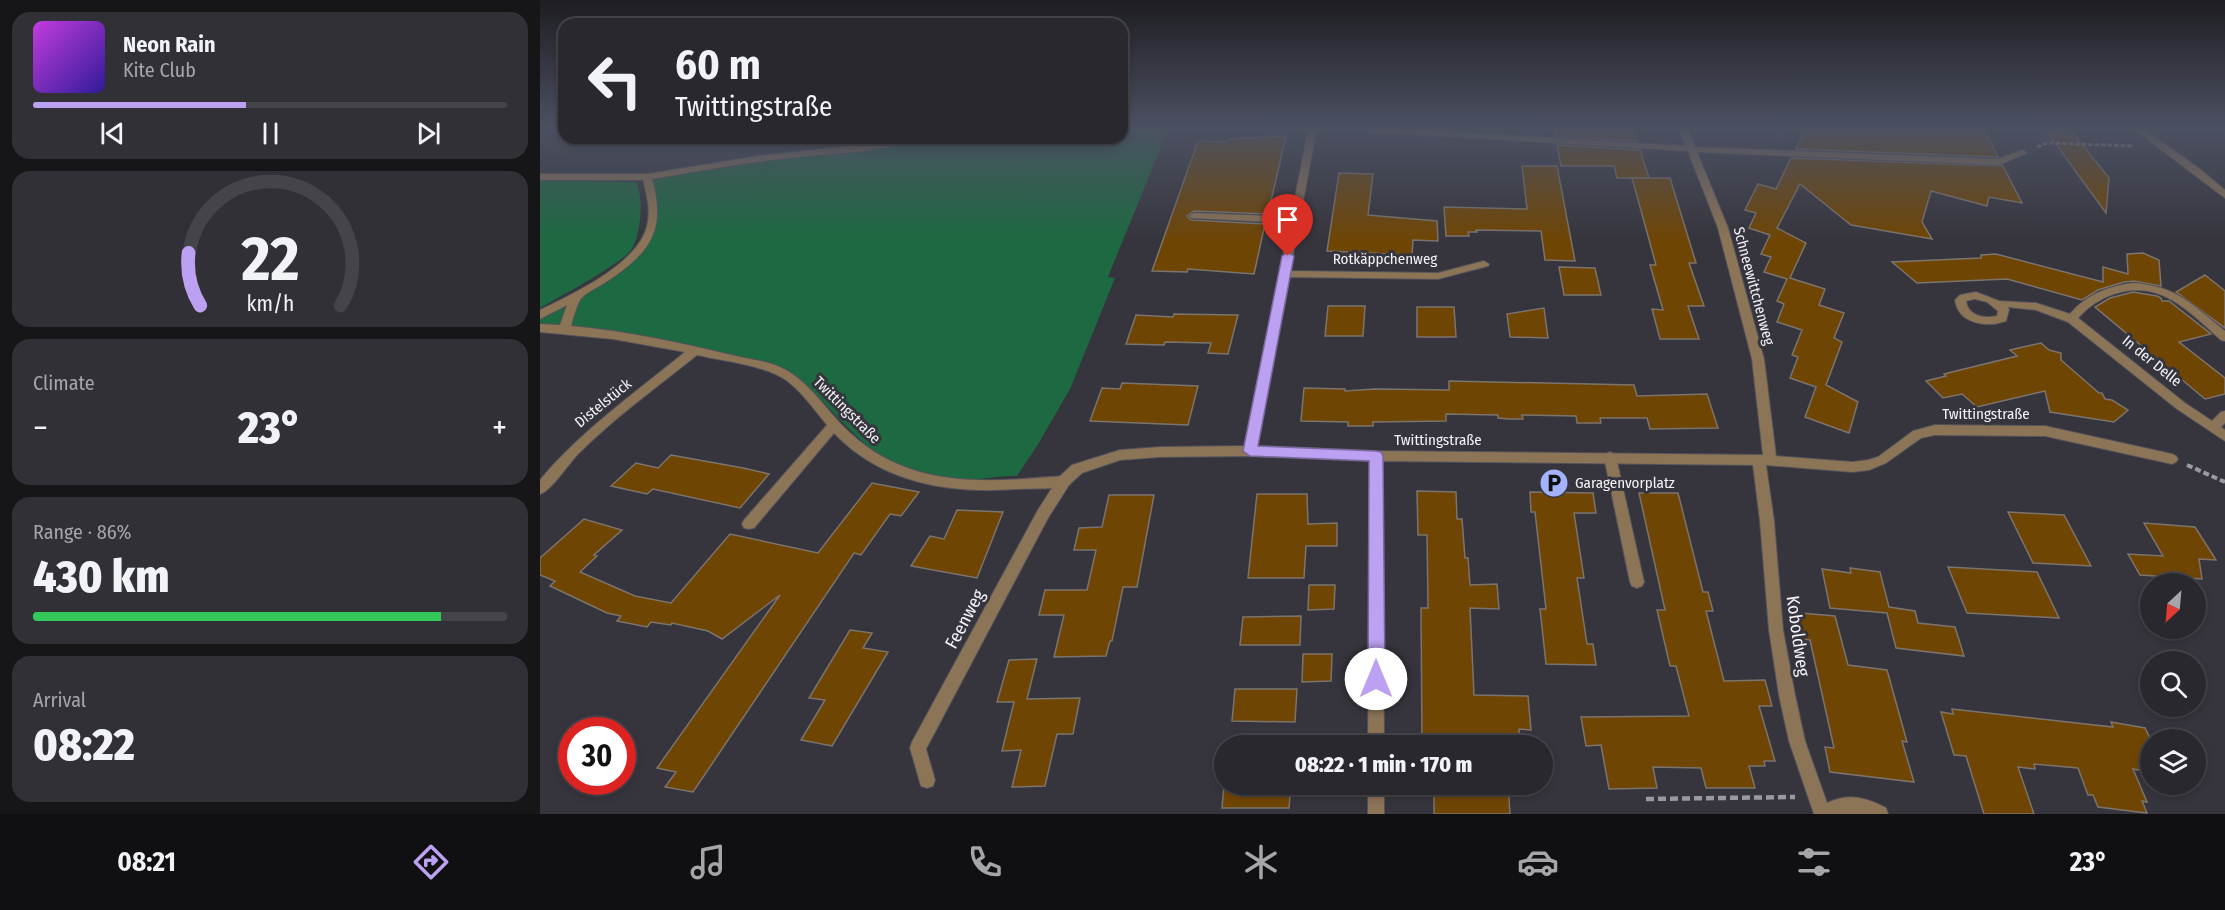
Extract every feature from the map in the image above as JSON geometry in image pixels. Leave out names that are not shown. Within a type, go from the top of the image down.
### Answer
[{"type":"street","points":[[540,177],[647,177],[725,165]]},
{"type":"street","points":[[1250,451],[1306,165]]},
{"type":"street","name":"Schneewittchenweg","points":[[1697,165],[1723,228],[1758,359],[1764,460]]},
{"type":"street","points":[[2187,165],[2225,195]]},
{"type":"street","points":[[540,315],[600,282],[639,249],[650,231],[654,215],[653,197],[647,177]]},
{"type":"street","points":[[1194,216],[1295,220]]},
{"type":"street","name":"Rotkäppchenweg","points":[[1284,274],[1438,276],[1484,264]]},
{"type":"street","points":[[2072,319],[2081,306],[2098,295],[2141,285],[2168,292],[2225,337]]},
{"type":"street","points":[[564,329],[576,296]]},
{"type":"street","name":"In der Delle","points":[[1999,304],[2021,303],[2037,306],[2059,312],[2072,319],[2181,406],[2225,436]]},
{"type":"street","name":"Twittingstraße","points":[[540,328],[564,329],[695,350],[780,371],[796,383],[834,425],[873,459],[894,470],[931,481],[978,487],[1064,481],[1077,469],[1120,455],[1250,451],[1376,456],[1764,460],[1852,467],[1869,465],[1882,460],[1917,434],[1935,430],[2045,431],[2172,459]]},
{"type":"street","name":"Distelstück","points":[[540,489],[560,462],[590,435],[695,350]]},
{"type":"street","points":[[2212,428],[2225,415]]},
{"type":"street","points":[[749,524],[834,425]]},
{"type":"street","points":[[1376,456],[1376,735]]},
{"type":"street","points":[[1610,457],[1636,582]]},
{"type":"street","name":"Koboldweg","points":[[1764,460],[1776,630],[1797,741],[1824,814],[1840,805],[1853,804],[1880,814]]},
{"type":"street","name":"Feenweg","points":[[927,780],[918,748],[1064,481]]},
{"type":"street","points":[[1376,795],[1376,814]]},
{"type":"path","points":[[2172,459],[2225,482]]},
{"type":"path","points":[[1646,799],[1816,797]]},
{"type":"green space","points":[[728,165],[1154,165],[1108,277],[1115,278],[1070,389],[1017,476],[980,479],[957,479],[932,474],[886,458],[855,435],[801,381],[768,362],[634,335],[540,324],[540,319],[617,270],[642,245],[649,233],[651,221],[647,177]]},
{"type":"green space","points":[[540,180],[636,182],[641,206],[637,236],[626,256],[540,308]]},
{"type":"building","points":[[1190,165],[1279,165],[1268,214],[1194,211],[1187,216],[1191,220],[1265,224],[1254,274],[1188,269],[1187,272],[1152,271]]},
{"type":"building","points":[[1645,165],[1649,178],[1617,178],[1614,166],[1561,166]]},
{"type":"building","points":[[1788,165],[2003,166],[2022,203],[1989,197],[1987,206],[1931,191],[1922,222],[1932,239],[1851,225],[1800,184],[1777,228],[1806,243],[1790,278],[1825,289],[1819,305],[1844,313],[1834,338],[1842,342],[1826,385],[1858,402],[1849,433],[1805,417],[1816,387],[1790,378],[1798,357],[1792,355],[1802,330],[1777,322],[1784,304],[1777,301],[1787,279],[1764,272],[1771,257],[1761,254],[1770,235],[1749,228],[1756,213],[1745,210],[1758,184],[1776,189]]},
{"type":"building","points":[[2071,165],[2099,165],[2109,178],[2106,213]]},
{"type":"building","points":[[1522,166],[1557,166],[1575,261],[1545,260],[1541,231],[1476,230],[1477,232],[1468,232],[1469,236],[1446,236],[1444,207],[1527,209]]},
{"type":"building","points":[[1339,173],[1373,174],[1368,215],[1437,221],[1438,241],[1413,240],[1412,255],[1327,251]]},
{"type":"building","points":[[1632,178],[1670,178],[1696,263],[1689,263],[1704,306],[1688,306],[1699,339],[1660,339],[1652,309],[1663,310],[1650,265],[1656,265]]},
{"type":"building","points":[[2143,253],[2159,260],[2161,286],[2134,281],[2124,282],[2098,290],[2082,300],[2007,279],[1917,283],[1892,262],[1981,258],[1981,255],[1996,254],[2103,282],[2103,267],[2128,274],[2127,254]]},
{"type":"building","points":[[1559,267],[1595,268],[1601,295],[1564,295]]},
{"type":"building","points":[[2205,275],[2225,291],[2225,328],[2176,292]]},
{"type":"building","points":[[2133,292],[2157,296],[2162,301],[2169,301],[2211,334],[2179,342],[2225,378],[2225,394],[2205,399],[2095,307],[2110,298]]},
{"type":"building","points":[[1328,306],[1365,306],[1363,336],[1325,336]]},
{"type":"building","points":[[1417,307],[1454,307],[1456,337],[1417,337]]},
{"type":"building","points":[[1544,308],[1548,338],[1510,337],[1507,314]]},
{"type":"building","points":[[1174,314],[1238,315],[1228,354],[1208,353],[1211,343],[1126,344],[1136,315],[1173,317]]},
{"type":"building","points":[[2041,343],[2049,350],[2061,353],[2061,360],[2099,393],[2102,393],[2105,399],[2112,400],[2128,410],[2114,422],[2050,412],[2045,391],[1977,407],[1962,394],[1943,398],[1926,381],[1946,376],[1944,374],[2017,356],[2010,350]]},
{"type":"building","points":[[1449,381],[1634,385],[1637,396],[1707,394],[1718,428],[1650,429],[1647,418],[1600,418],[1601,423],[1577,423],[1576,416],[1522,415],[1523,419],[1510,419],[1498,418],[1498,415],[1446,414],[1446,421],[1373,422],[1373,426],[1348,426],[1348,422],[1301,421],[1304,388],[1345,389],[1345,391],[1449,390]]},
{"type":"building","points":[[1122,383],[1198,386],[1188,425],[1090,421],[1102,388],[1120,389]]},
{"type":"building","points":[[671,455],[769,474],[740,508],[653,489],[647,494],[611,486],[636,463],[658,468]]},
{"type":"building","points":[[872,483],[919,492],[901,516],[890,514],[861,555],[854,553],[693,792],[665,787],[676,772],[657,768],[780,595],[722,639],[708,631],[672,623],[671,625],[651,622],[647,627],[617,621],[621,616],[607,613],[550,586],[555,581],[540,575],[540,558],[584,519],[622,530],[594,555],[597,556],[580,572],[635,596],[671,603],[730,534],[818,553]]},
{"type":"building","points":[[1417,491],[1456,492],[1457,519],[1462,519],[1470,585],[1497,584],[1499,609],[1470,608],[1474,695],[1528,696],[1531,730],[1519,729],[1519,735],[1422,735],[1421,608],[1428,608],[1427,535],[1418,535]]},
{"type":"building","points":[[1530,492],[1593,493],[1596,513],[1574,513],[1584,578],[1577,578],[1587,644],[1593,644],[1596,665],[1546,664],[1540,609],[1546,609],[1535,512],[1531,512]]},
{"type":"building","points":[[1639,493],[1678,493],[1703,592],[1708,592],[1713,611],[1706,611],[1724,681],[1765,680],[1772,706],[1759,706],[1775,761],[1764,761],[1765,766],[1749,766],[1755,788],[1706,788],[1701,768],[1653,767],[1657,788],[1609,789],[1601,745],[1586,746],[1581,717],[1689,716],[1676,666],[1670,666],[1657,610],[1665,610]]},
{"type":"building","points":[[1257,494],[1307,494],[1308,524],[1337,523],[1337,546],[1306,546],[1304,578],[1248,578]]},
{"type":"building","points":[[1109,495],[1154,495],[1137,587],[1123,587],[1112,641],[1110,641],[1106,656],[1054,657],[1064,615],[1039,615],[1045,590],[1087,590],[1096,550],[1074,550],[1079,528],[1102,527]]},
{"type":"building","points":[[957,510],[1003,512],[977,578],[911,566],[930,536],[944,539]]},
{"type":"building","points":[[2008,512],[2064,515],[2091,566],[2033,563]]},
{"type":"building","points":[[2144,523],[2195,527],[2216,560],[2199,559],[2201,573],[2140,573],[2140,575],[2128,554],[2163,556]]},
{"type":"building","points":[[1948,567],[2037,572],[2059,618],[1967,613]]},
{"type":"building","points":[[1850,568],[1880,572],[1889,607],[1915,611],[1918,623],[1955,627],[1964,656],[1896,648],[1887,613],[1830,608],[1822,569],[1851,573]]},
{"type":"building","points":[[1309,585],[1335,585],[1334,609],[1308,610]]},
{"type":"building","points":[[1789,612],[1835,616],[1848,665],[1887,670],[1907,742],[1902,741],[1914,782],[1830,772],[1825,747],[1834,748],[1810,640],[1795,639]]},
{"type":"building","points":[[1301,616],[1300,645],[1240,645],[1243,617]]},
{"type":"building","points":[[850,630],[872,633],[863,648],[888,652],[832,746],[801,740],[825,700],[809,698]]},
{"type":"building","points":[[1303,654],[1332,654],[1331,681],[1302,682]]},
{"type":"building","points":[[1037,659],[1027,699],[1080,698],[1073,734],[1057,734],[1045,786],[1012,787],[1021,750],[1002,751],[1014,702],[997,702],[1009,660]]},
{"type":"building","points":[[1235,689],[1297,689],[1295,722],[1232,721]]},
{"type":"building","points":[[1952,709],[2113,727],[2111,722],[2145,728],[2140,729],[2140,770],[2133,769],[2140,786],[2140,795],[2144,795],[2147,802],[2142,801],[2147,813],[2098,807],[2093,795],[2088,795],[2078,768],[2034,764],[2035,769],[2018,767],[2034,814],[1984,814],[1966,756],[1954,755],[1941,712],[1953,714]]},
{"type":"building","points":[[1223,795],[1290,795],[1289,808],[1222,808]]},
{"type":"building","points":[[1434,795],[1509,795],[1510,814],[1434,814]]},
{"type":"place","name":"Garagenvorplatz","points":[[1554,483]]},
{"type":"route","points":[[1288,256],[1250,451],[1376,456],[1376,679]]}]
